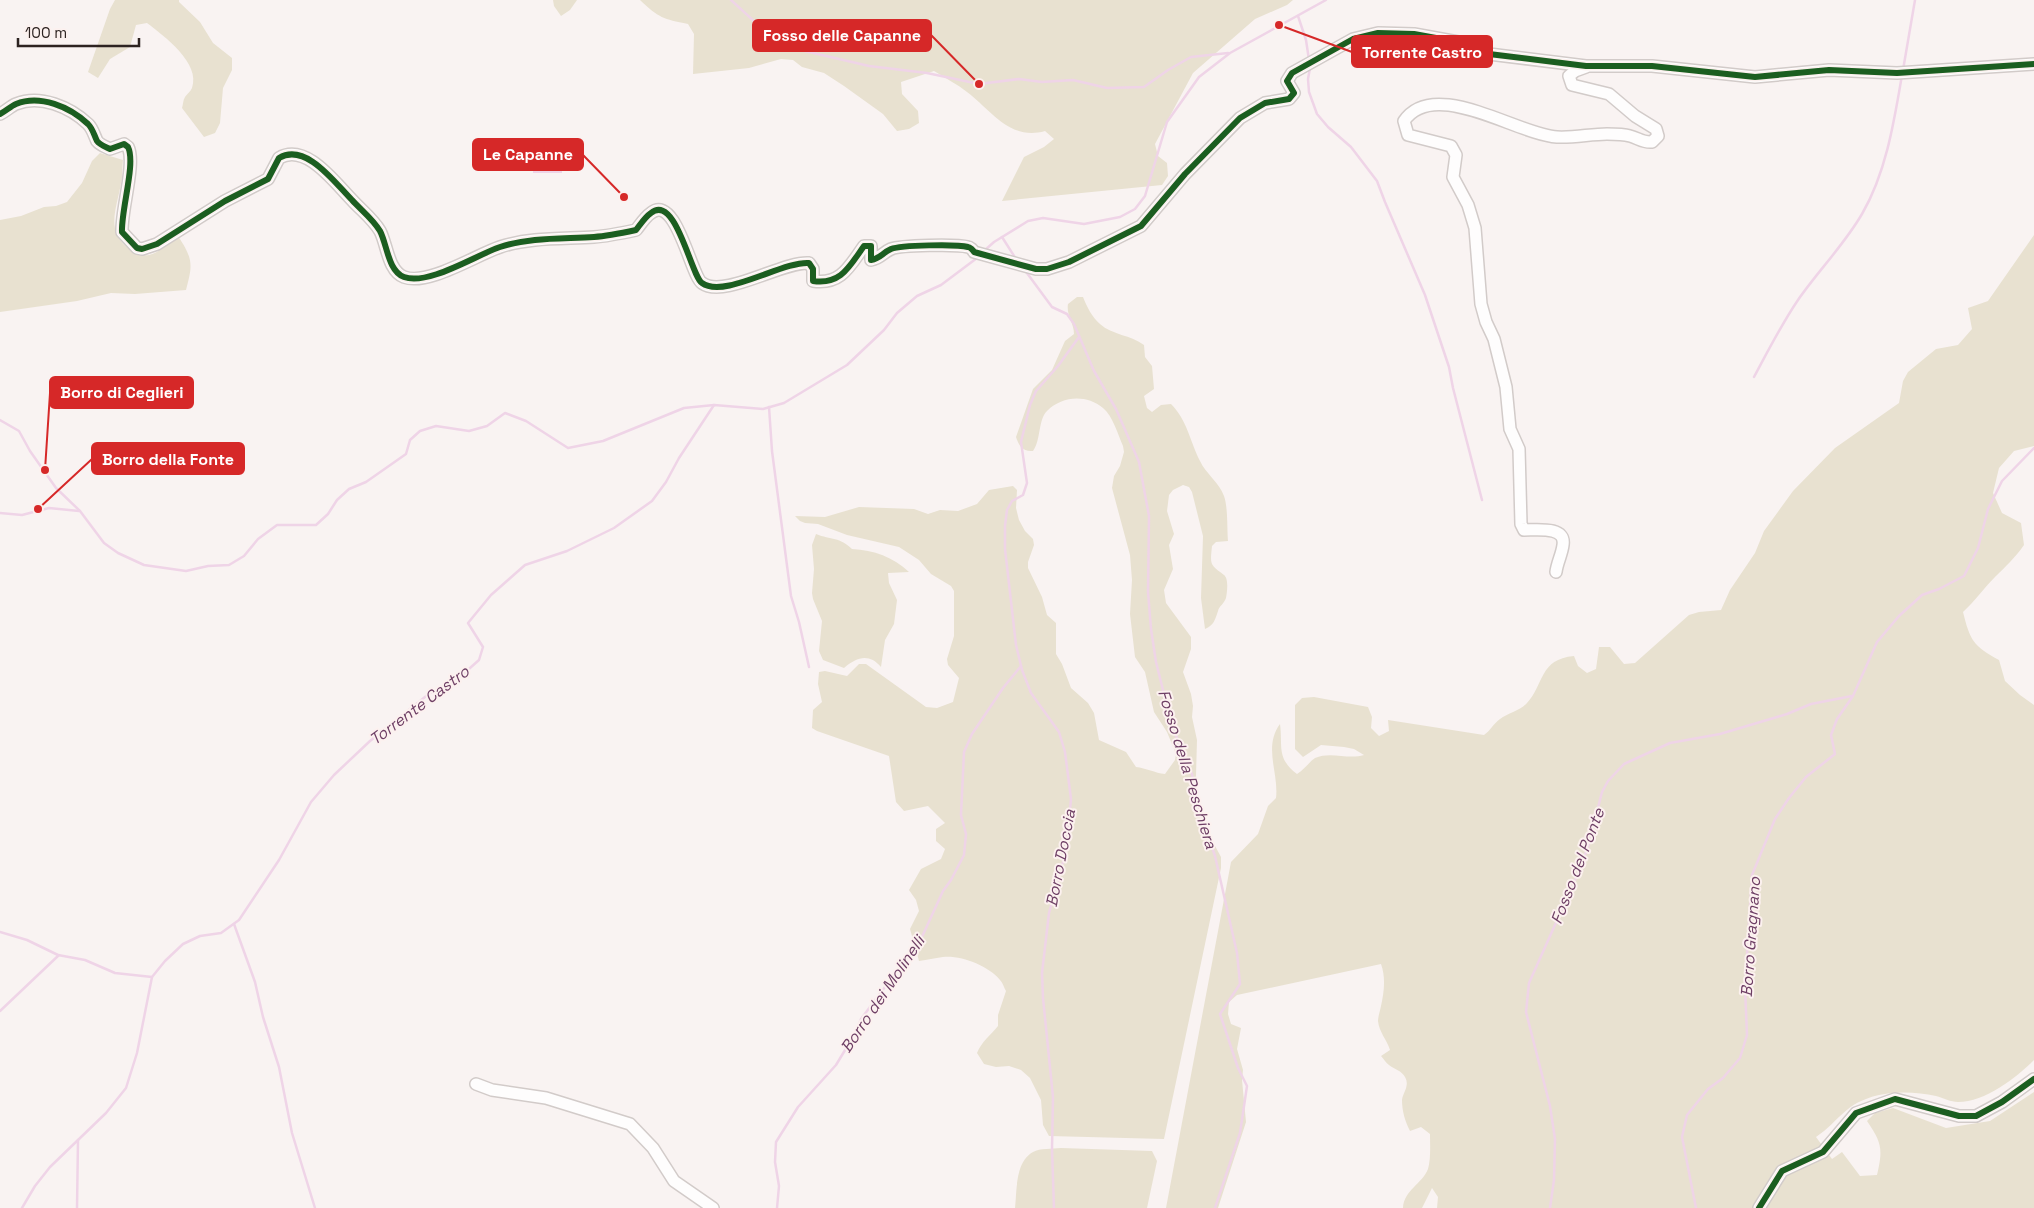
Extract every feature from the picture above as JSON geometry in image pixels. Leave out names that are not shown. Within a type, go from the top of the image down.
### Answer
[{"type":"street","points":[[0,114],[15,104],[26,101],[47,101],[71,112],[82,120],[91,128],[98,142],[110,149],[124,144],[128,146],[131,158],[124,202],[122,232],[137,248],[142,249],[156,244],[225,201],[268,179],[280,158],[292,153],[306,157],[319,166],[376,225],[395,268],[403,276],[417,278],[434,276],[501,246],[521,242],[598,236],[636,230],[652,212],[657,210],[668,216],[677,227],[700,281],[710,286],[724,287],[786,268],[799,262],[809,262],[813,269],[813,281],[831,282],[843,273],[864,246],[871,246],[870,260],[880,258],[890,249],[918,245],[936,245],[969,247],[974,252],[1036,269],[1047,269],[1069,262],[1141,226],[1185,174],[1240,118],[1265,103],[1289,99],[1294,93],[1288,81],[1292,73],[1353,40],[1378,33],[1422,35],[1458,42],[1489,54],[1586,66],[1652,66],[1755,77],[1830,70],[1897,73],[2034,64]]},
{"type":"street","points":[[1556,572],[1559,555],[1563,547],[1563,539],[1560,534],[1550,530],[1524,530],[1521,524],[1519,449],[1510,429],[1506,387],[1494,339],[1486,322],[1481,304],[1475,228],[1468,204],[1453,177],[1456,155],[1451,146],[1408,135],[1404,121],[1410,112],[1430,105],[1450,104],[1558,137],[1607,134],[1629,136],[1646,143],[1652,142],[1658,136],[1656,129],[1635,116],[1609,94],[1572,85],[1569,76],[1586,66]]},
{"type":"street","points":[[1759,1208],[1782,1171],[1822,1152],[1856,1113],[1895,1099],[1959,1116],[1976,1116],[2002,1102],[2034,1079]]},
{"type":"street","points":[[476,1084],[492,1090],[546,1098],[630,1124],[653,1148],[674,1181],[713,1208]]},
{"type":"shaded area","points":[[115,0],[179,0],[200,22],[213,43],[232,58],[232,70],[223,88],[220,123],[215,133],[204,137],[182,108],[184,98],[192,88],[191,69],[179,51],[147,23],[136,25],[130,47],[110,59],[98,78],[88,72],[110,9]]},
{"type":"shaded area","points":[[553,0],[577,0],[570,10],[561,16],[554,6]]},
{"type":"shaded area","points":[[640,0],[1293,0],[1287,5],[1255,19],[1193,73],[1155,144],[1158,156],[1167,163],[1168,176],[1162,185],[1002,201],[1024,157],[1044,147],[1054,139],[1045,131],[1022,132],[1012,128],[993,115],[963,89],[934,71],[901,82],[902,94],[918,111],[919,123],[909,129],[897,131],[883,114],[844,86],[824,73],[802,67],[793,60],[781,59],[749,68],[693,74],[694,34],[688,24],[662,17]]},
{"type":"shaded area","points":[[100,153],[123,160],[122,180],[114,220],[117,236],[131,250],[146,255],[157,252],[178,236],[187,250],[190,262],[190,274],[186,290],[135,294],[111,293],[77,301],[0,312],[0,220],[21,216],[44,207],[56,206],[67,202],[82,183],[92,161]]},
{"type":"shaded area","points":[[533,160],[562,160],[562,173],[533,173]]},
{"type":"shaded area","points":[[2034,235],[2034,446],[2014,451],[1999,468],[1993,493],[2002,513],[2021,523],[2024,545],[1963,612],[1974,641],[1983,651],[1999,660],[2005,681],[2034,705],[2034,1060],[1999,1088],[1968,1101],[1955,1102],[1936,1096],[1908,1092],[1867,1098],[1850,1107],[1816,1137],[1832,1159],[1842,1152],[1860,1176],[1877,1175],[1880,1146],[1876,1135],[1867,1121],[1875,1113],[1893,1108],[1946,1128],[1990,1121],[2034,1092],[2034,1208],[1437,1208],[1438,1197],[1432,1188],[1422,1208],[1403,1208],[1406,1196],[1422,1179],[1428,1169],[1430,1134],[1421,1127],[1410,1131],[1402,1104],[1407,1086],[1405,1077],[1381,1056],[1390,1050],[1378,1021],[1384,985],[1384,974],[1381,964],[1237,995],[1229,1002],[1228,1014],[1231,1024],[1241,1028],[1237,1049],[1243,1070],[1242,1080],[1246,1122],[1218,1208],[1166,1208],[1231,862],[1258,834],[1268,806],[1276,798],[1272,751],[1275,733],[1280,724],[1283,757],[1290,768],[1297,774],[1313,759],[1321,756],[1352,757],[1364,755],[1354,749],[1321,745],[1303,757],[1295,749],[1295,705],[1302,698],[1314,697],[1368,707],[1372,717],[1371,728],[1379,736],[1389,731],[1388,720],[1484,735],[1500,719],[1527,703],[1548,667],[1554,662],[1574,656],[1578,666],[1587,673],[1596,669],[1599,647],[1610,647],[1624,664],[1635,663],[1689,615],[1721,610],[1730,590],[1755,553],[1764,531],[1793,491],[1835,448],[1899,403],[1903,381],[1908,372],[1936,349],[1958,345],[1972,329],[1968,308],[1988,301]]},
{"type":"shaded area","points":[[1077,297],[1083,297],[1092,315],[1105,328],[1144,345],[1145,357],[1152,366],[1154,389],[1144,396],[1147,408],[1152,412],[1161,405],[1171,404],[1176,410],[1185,424],[1203,466],[1222,491],[1226,506],[1228,541],[1216,542],[1212,546],[1211,557],[1212,564],[1227,579],[1226,598],[1214,622],[1205,629],[1201,598],[1203,536],[1192,492],[1189,487],[1183,485],[1173,490],[1169,495],[1167,511],[1174,534],[1169,545],[1173,569],[1164,590],[1166,603],[1191,637],[1191,649],[1183,672],[1191,694],[1192,717],[1197,740],[1196,776],[1192,803],[1221,857],[1221,868],[1164,1139],[1049,1136],[1043,1125],[1041,1100],[1030,1078],[1021,1070],[1009,1066],[996,1067],[984,1064],[977,1053],[998,1026],[998,1015],[1006,991],[1002,983],[989,970],[974,962],[950,957],[919,961],[910,929],[919,911],[916,900],[909,890],[921,869],[941,859],[945,849],[936,841],[936,829],[945,823],[928,806],[904,811],[896,802],[889,756],[812,728],[813,710],[822,702],[818,684],[819,672],[825,671],[847,676],[859,664],[866,664],[926,707],[937,708],[953,702],[959,678],[948,665],[947,659],[954,636],[954,591],[951,586],[931,574],[919,560],[899,547],[847,535],[818,524],[805,523],[795,516],[825,517],[859,507],[914,509],[928,514],[940,510],[958,511],[977,504],[989,490],[1013,486],[1017,490],[1016,508],[1019,520],[1025,531],[1033,539],[1034,545],[1028,562],[1028,568],[1042,597],[1047,615],[1056,623],[1056,654],[1071,688],[1088,703],[1094,713],[1099,740],[1126,752],[1136,767],[1158,773],[1165,774],[1175,760],[1176,754],[1167,732],[1154,712],[1145,672],[1135,657],[1130,614],[1132,580],[1130,555],[1112,488],[1114,476],[1120,466],[1124,452],[1112,421],[1107,411],[1096,403],[1082,399],[1067,400],[1053,406],[1044,415],[1033,451],[1027,451],[1022,448],[1016,437],[1033,389],[1052,370],[1065,341],[1074,334],[1068,312],[1068,304]]},
{"type":"shaded area","points":[[816,534],[839,541],[852,549],[883,555],[909,572],[888,573],[889,583],[897,600],[894,624],[885,640],[881,667],[867,658],[858,659],[844,668],[823,660],[819,651],[822,621],[812,593],[814,569],[812,545]]},
{"type":"shaded area","points":[[1061,1148],[1152,1151],[1157,1161],[1147,1208],[1015,1208],[1018,1177],[1027,1157],[1039,1150]]},
{"type":"waterway","points":[[731,0],[768,34],[792,48],[869,66],[927,73],[979,84],[1019,79],[1042,82],[1073,80],[1107,88],[1144,87],[1191,57],[1228,53]]},
{"type":"waterway","name":"Torrente Castro","points":[[985,250],[994,242],[1028,221],[1043,218],[1084,224],[1120,217],[1135,209],[1145,196],[1167,122],[1199,77],[1230,53],[1326,0]]},
{"type":"waterway","points":[[1903,70],[1915,0]]},
{"type":"waterway","points":[[1298,16],[1306,40],[1309,60]]},
{"type":"waterway","points":[[1310,68],[1308,79],[1309,92],[1317,114],[1328,127],[1351,147],[1377,181],[1425,295],[1449,367],[1482,500]]},
{"type":"waterway","points":[[1754,377],[1792,309],[1847,236],[1870,198],[1888,147],[1902,75]]},
{"type":"waterway","name":"Fosso della Peschiera","points":[[1002,237],[1016,259]]},
{"type":"waterway","points":[[0,420],[19,431],[30,451],[56,488],[80,511],[104,543],[118,553],[144,565],[186,571],[208,566],[229,565],[244,556],[258,539],[277,525],[316,525],[349,489],[366,482],[406,454],[410,440],[420,431],[436,426],[469,431],[487,426],[505,413],[526,421],[568,448],[603,441],[684,408],[714,405],[763,409],[784,403],[847,365],[884,330],[897,313],[917,296],[941,285],[977,258]]},
{"type":"waterway","name":"Fosso della Peschiera","points":[[1024,269],[1052,307],[1067,314],[1074,324],[1094,371],[1116,409],[1139,462],[1149,516],[1148,592],[1156,662],[1172,726],[1192,774],[1197,802],[1215,856],[1237,953],[1240,984],[1220,1014],[1238,1068],[1247,1086],[1240,1133],[1215,1208]]},
{"type":"waterway","name":"Borro Doccia","points":[[1054,1208],[1053,1097],[1042,973],[1049,913],[1063,862],[1071,799],[1065,752],[1059,732],[1031,693],[1022,670],[1016,645],[1005,549],[1005,526],[1007,510],[1012,501],[1023,495],[1027,483],[1021,442],[1030,405],[1036,391],[1058,366],[1079,337]]},
{"type":"waterway","name":"Torrente Castro","points":[[22,1208],[35,1186],[50,1167],[106,1113],[126,1088],[137,1053],[152,977],[165,961],[183,944],[200,936],[221,933],[239,920],[279,860],[311,802],[334,775],[370,741],[430,693],[461,676],[479,660],[483,647],[468,623],[491,595],[525,565],[567,551],[614,528],[652,501],[714,405]]},
{"type":"waterway","points":[[769,407],[772,451],[791,596],[809,667]]},
{"type":"waterway","name":"Borro Gragnano","points":[[1696,1208],[1682,1137],[1687,1115],[1708,1089],[1723,1078],[1740,1058],[1747,1035],[1745,988],[1752,875],[1775,819],[1806,777],[1835,754],[1831,735],[1837,719],[1853,696],[1877,642],[1899,616],[1922,595],[1939,589],[1964,576],[1978,548],[1988,509],[2002,481],[2034,448]]},
{"type":"waterway","points":[[0,513],[22,515],[49,508],[79,511]]},
{"type":"waterway","name":"Borro dei Molinelli","points":[[777,1208],[779,1186],[775,1162],[776,1142],[798,1107],[836,1065],[856,1032],[861,1019],[921,939],[943,891],[964,855],[966,834],[961,815],[964,752],[972,734],[1003,688],[1021,666]]},
{"type":"waterway","name":"Fosso del Ponte","points":[[1550,1208],[1554,1180],[1555,1139],[1550,1106],[1526,1012],[1529,983],[1576,878],[1588,847],[1602,792],[1608,781],[1624,764],[1670,743],[1720,734],[1787,714],[1811,704],[1852,696]]},
{"type":"waterway","points":[[234,924],[255,982],[263,1017],[279,1067],[292,1133],[315,1208]]},
{"type":"waterway","name":"Torrente Castro","points":[[0,932],[27,940],[58,955],[85,960],[115,973],[152,977]]},
{"type":"waterway","points":[[0,1011],[59,955]]},
{"type":"waterway","points":[[77,1208],[78,1140]]},
{"type":"cycle path","points":[[0,114],[14,105],[25,101],[45,101],[73,112],[81,118],[88,124],[101,145],[110,149],[124,144],[128,147],[130,164],[122,232],[137,248],[142,249],[157,244],[225,201],[268,179],[279,158],[299,155],[329,175],[377,227],[394,269],[404,277],[414,279],[439,274],[490,251],[511,244],[535,240],[599,237],[636,230],[651,213],[660,210],[668,215],[675,225],[702,283],[712,287],[739,283],[784,268],[809,263],[813,269],[813,281],[823,282],[831,280],[849,267],[864,246],[871,246],[871,260],[891,249],[941,245],[969,247],[974,252],[1036,269],[1047,269],[1069,262],[1141,226],[1185,174],[1240,118],[1265,103],[1289,99],[1294,93],[1287,81],[1292,73],[1353,39],[1378,33],[1414,34],[1458,42],[1489,54],[1586,66],[1652,66],[1755,77],[1829,70],[1897,73],[2034,64]]},
{"type":"cycle path","points":[[1759,1208],[1782,1171],[1823,1152],[1856,1113],[1895,1099],[1959,1116],[1976,1116],[2002,1102],[2034,1079]]},
{"type":"place","name":"Torrente Castro","points":[[1279,25]]},
{"type":"place","name":"Fosso delle Capanne","points":[[979,84]]},
{"type":"place","name":"Le Capanne","points":[[624,197]]},
{"type":"place","name":"Borro di Ceglieri","points":[[45,470]]},
{"type":"place","name":"Borro della Fonte","points":[[38,509]]}]
